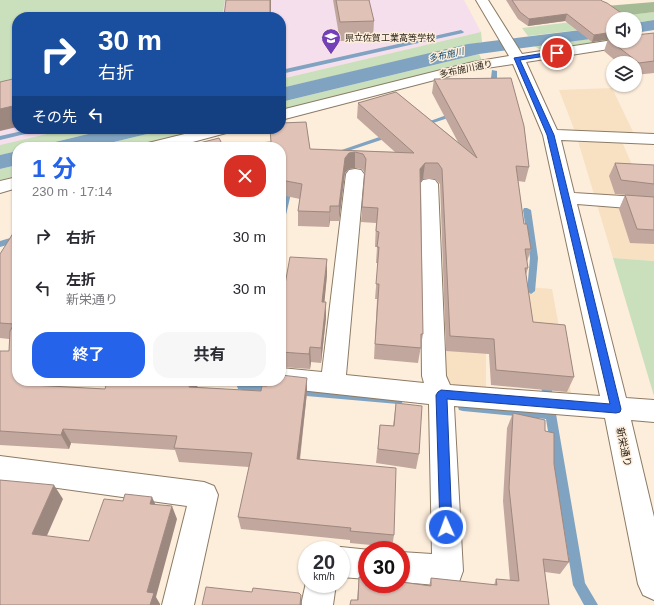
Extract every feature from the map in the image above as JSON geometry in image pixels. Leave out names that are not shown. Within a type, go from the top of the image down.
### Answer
[{"type":"street","name":"新栄通り","points":[[482,0],[517,58],[551,135],[616,409],[654,584]]},
{"type":"street","name":"多布施川通り","points":[[286,114],[473,66],[654,38]]},
{"type":"street","points":[[173,142],[205,134]]},
{"type":"street","points":[[551,135],[654,139]]},
{"type":"street","points":[[333,383],[355,174]]},
{"type":"street","points":[[0,187],[12,183]]},
{"type":"street","points":[[410,568],[448,571],[441,395],[434,376],[429,184]]},
{"type":"street","points":[[566,198],[654,204]]},
{"type":"street","points":[[286,378],[441,395],[654,411]]},
{"type":"street","points":[[0,468],[204,495],[178,605]]},
{"type":"street","points":[[318,605],[319,593]]},
{"type":"shaded area","name":"県立佐賀工業高等学校","points":[[0,0],[464,0],[481,32],[286,78],[286,12],[12,12],[12,134],[47,134],[0,145]]},
{"type":"shaded area","points":[[606,88],[606,92],[614,92],[635,136],[619,135],[651,208],[654,209],[654,261],[613,258],[576,134],[559,90]]},
{"type":"shaded area","points":[[438,280],[552,289],[572,398],[548,396],[542,356],[486,354],[486,388],[447,384],[439,377]]},
{"type":"green space","points":[[0,0],[225,0],[223,12],[12,12],[12,97],[0,100]]},
{"type":"green space","points":[[654,2],[654,12],[642,14],[642,12],[616,12],[606,6]]},
{"type":"green space","points":[[654,12],[654,20],[642,22],[642,13]]},
{"type":"green space","points":[[606,18],[606,27],[528,36],[522,28]]},
{"type":"green space","points":[[481,32],[482,42],[286,87],[286,78]]},
{"type":"green space","points":[[606,37],[606,42],[541,50],[534,46]]},
{"type":"green space","points":[[479,54],[482,60],[286,109],[286,101]]},
{"type":"green space","points":[[47,134],[88,134],[55,142],[13,142]]},
{"type":"green space","points":[[147,134],[183,134],[151,142],[114,142]]},
{"type":"green space","points":[[12,142],[12,152],[0,155],[0,145]]},
{"type":"green space","points":[[12,166],[12,177],[0,180],[0,169]]},
{"type":"green space","points":[[613,258],[654,261],[654,396]]},
{"type":"water","points":[[654,20],[654,30],[642,32],[642,22]]},
{"type":"water","name":"多布施川","points":[[606,27],[606,37],[479,54],[286,101],[286,87],[468,44]]},
{"type":"water","points":[[88,134],[147,134],[114,142],[55,142]]},
{"type":"water","points":[[12,152],[12,166],[0,169],[0,155]]},
{"type":"building","points":[[226,0],[270,0],[270,12],[224,12]]},
{"type":"building","points":[[336,0],[369,0],[374,21],[340,22]]},
{"type":"building","points":[[512,0],[601,0],[620,12],[606,12],[606,33],[594,35],[567,14],[529,19],[520,12]]},
{"type":"building","points":[[654,33],[654,61],[642,63],[642,56],[630,56],[620,48],[642,48],[642,34]]},
{"type":"building","points":[[511,78],[524,126],[529,167],[516,166],[524,224],[527,224],[531,249],[525,249],[528,268],[525,268],[533,322],[565,325],[574,377],[496,370],[494,339],[450,336],[442,169],[438,163],[425,163],[420,169],[423,334],[421,334],[421,348],[375,344],[379,284],[376,284],[379,247],[377,247],[379,232],[376,231],[378,208],[362,207],[366,159],[363,154],[355,152],[349,153],[345,158],[339,206],[330,206],[330,212],[298,211],[302,184],[286,181],[286,142],[271,142],[270,134],[286,134],[286,123],[306,122],[310,149],[414,153],[358,103],[396,92],[477,158],[434,79]]},
{"type":"building","points":[[12,79],[12,106],[0,109],[0,82]]},
{"type":"building","points":[[219,138],[221,142],[203,142]]},
{"type":"building","points":[[615,163],[654,165],[654,184],[621,180]]},
{"type":"building","points":[[625,195],[654,197],[654,230],[637,229]]},
{"type":"building","points":[[12,235],[12,324],[0,323],[0,254]]},
{"type":"building","points":[[290,257],[327,259],[322,302],[326,302],[321,348],[310,347],[309,354],[286,352],[286,279]]},
{"type":"building","points":[[12,328],[12,386],[50,386],[105,389],[106,386],[189,386],[261,391],[262,386],[286,386],[286,376],[307,378],[297,459],[396,468],[394,535],[350,531],[351,528],[238,517],[252,453],[174,448],[177,436],[63,429],[61,435],[0,431],[0,351],[9,351],[10,331]]},
{"type":"building","points":[[396,403],[422,406],[419,454],[378,449],[380,425],[394,426]]},
{"type":"building","points":[[513,413],[545,420],[545,431],[554,433],[554,464],[569,562],[543,559],[549,605],[350,605],[351,600],[358,600],[358,593],[410,593],[410,583],[431,586],[431,578],[497,585],[496,579],[519,581],[509,488]]},
{"type":"building","points":[[0,480],[54,485],[32,534],[89,541],[104,499],[123,501],[125,494],[152,497],[150,504],[172,506],[147,592],[154,593],[150,605],[0,605]]},
{"type":"building","points":[[206,587],[252,592],[253,588],[299,593],[301,595],[300,605],[202,605]]},
{"type":"waterway","points":[[286,71],[461,32]]},
{"type":"waterway","points":[[485,85],[494,79],[494,71]]},
{"type":"waterway","points":[[422,125],[455,114]]},
{"type":"waterway","points":[[0,138],[18,134]]},
{"type":"waterway","points":[[334,154],[391,135]]},
{"type":"waterway","points":[[286,198],[289,185]]},
{"type":"waterway","points":[[527,210],[534,258],[531,291]]},
{"type":"waterway","points":[[0,244],[12,240]]},
{"type":"waterway","points":[[545,379],[579,585],[591,605]]},
{"type":"waterway","points":[[242,386],[273,389]]},
{"type":"waterway","points":[[295,391],[398,400]]},
{"type":"waterway","points":[[463,407],[550,415]]},
{"type":"place","name":"県立佐賀工業高等学校","points":[[331,55]]},
{"type":"route","points":[[446,527],[441,395],[616,409],[551,135],[517,58],[557,53]]}]
